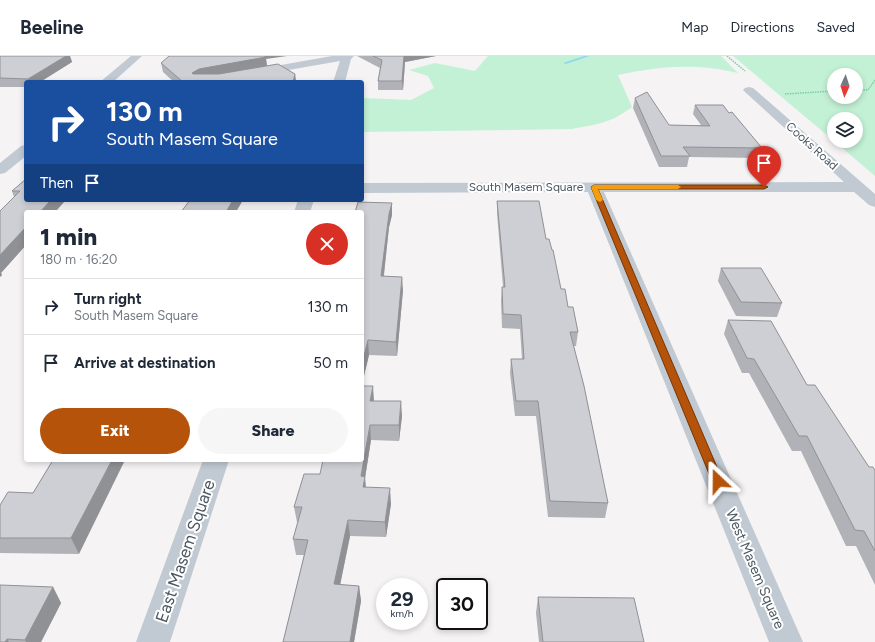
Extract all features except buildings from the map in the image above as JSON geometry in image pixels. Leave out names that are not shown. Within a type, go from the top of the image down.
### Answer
[{"type":"street","points":[[108,80],[136,56]]},
{"type":"street","points":[[212,80],[348,56],[340,80]]},
{"type":"street","name":"Cooks Road","points":[[753,94],[875,202]]},
{"type":"street","points":[[0,170],[24,151]]},
{"type":"street","name":"South Masem Square","points":[[364,188],[857,186]]},
{"type":"street","name":"West Masem Square","points":[[594,187],[786,642]]},
{"type":"street","name":"East Masem Square","points":[[153,642],[215,462]]},
{"type":"path","points":[[863,90],[868,90],[875,80]]},
{"type":"path","points":[[753,94],[827,91]]},
{"type":"green space","points":[[488,56],[721,56],[738,73],[707,68],[678,67],[649,69],[618,75],[632,107],[611,120],[572,129],[364,132],[364,98],[411,100],[434,88],[428,76],[409,70],[435,63],[475,71]]},
{"type":"green space","points":[[733,56],[875,56],[875,176],[842,148],[863,148],[863,112],[827,112],[827,135]]},
{"type":"waterway","points":[[565,63],[588,56]]},
{"type":"slow traffic","points":[[600,200],[594,187],[678,187]]},
{"type":"route","points":[[718,481],[594,187],[764,187]]}]
